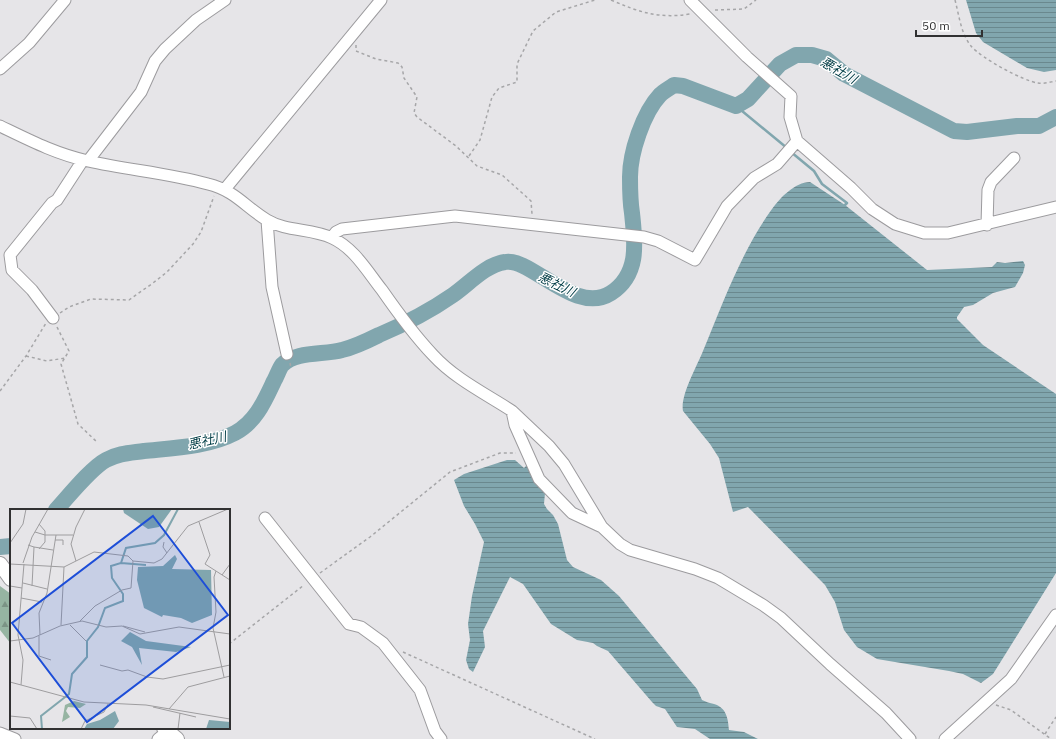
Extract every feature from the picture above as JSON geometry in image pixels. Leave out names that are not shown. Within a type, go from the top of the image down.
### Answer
[{"type":"main road","points":[[0,564],[10,577]]},
{"type":"street","points":[[0,69],[29,43],[65,0]]},
{"type":"street","points":[[52,319],[32,290],[12,270],[10,255],[52,203],[57,200],[85,160],[141,92],[155,61],[212,3],[225,0]]},
{"type":"street","points":[[220,188],[381,0]]},
{"type":"street","points":[[332,238],[336,232],[342,229],[455,216],[631,237],[644,237],[658,241],[695,260],[715,223],[731,202],[754,178],[777,164],[792,147],[790,117],[791,96],[690,0]]},
{"type":"street","points":[[0,126],[44,148],[85,160],[183,178],[220,188],[236,196],[267,220],[286,228],[317,233],[332,238],[359,259],[405,322],[434,356],[446,367],[512,412],[549,446],[559,458],[602,527],[620,544],[630,550],[695,569],[718,578],[763,605],[781,618],[830,664],[881,708],[910,739]]},
{"type":"street","points":[[792,147],[851,188],[872,209],[895,224],[924,233],[948,233],[1055,210]]},
{"type":"street","points":[[987,225],[988,190],[991,182],[1014,158]]},
{"type":"street","points":[[267,220],[274,302],[287,354]]},
{"type":"street","points":[[512,412],[515,425],[539,479],[572,513],[602,527]]},
{"type":"street","points":[[265,518],[349,624],[361,627],[384,643],[420,690],[435,731],[441,739]]},
{"type":"street","points":[[946,739],[1011,679],[1056,615]]},
{"type":"street","points":[[0,734],[15,739]]},
{"type":"path","points":[[469,157],[480,140],[492,96],[499,88],[517,82],[517,64],[533,31],[556,12],[595,0]]},
{"type":"path","points":[[610,0],[639,12],[665,17],[702,12],[738,10],[749,6],[756,0]]},
{"type":"path","points":[[955,0],[965,37],[982,55],[1029,81],[1042,83],[1056,80]]},
{"type":"path","points":[[352,34],[356,38],[356,51],[376,59],[398,63],[402,67],[404,78],[417,97],[414,113],[424,124],[469,157],[477,166],[502,175],[531,201],[533,225]]},
{"type":"path","points":[[0,391],[26,356],[45,324],[52,319],[69,307],[91,299],[130,300],[167,272],[193,244],[201,232],[220,188]]},
{"type":"path","points":[[52,319],[61,332],[69,351],[61,364],[78,424],[98,443]]},
{"type":"path","points":[[26,356],[47,361],[65,358]]},
{"type":"path","points":[[230,643],[312,579],[423,496],[450,472],[500,453],[515,453],[528,456]]},
{"type":"path","points":[[384,643],[595,739]]},
{"type":"path","points":[[986,702],[1011,710],[1051,739]]},
{"type":"path","points":[[1044,734],[1056,717]]},
{"type":"green space","points":[[0,586],[10,593],[10,643],[0,630]]},
{"type":"water","points":[[966,0],[1056,0],[1056,70],[1044,72],[1027,68],[983,42],[976,33]]},
{"type":"water","points":[[810,182],[845,205],[927,270],[992,267],[997,262],[1005,263],[1023,261],[1025,265],[1023,273],[1015,287],[993,293],[973,305],[964,307],[957,319],[983,345],[1056,394],[1056,573],[993,674],[981,683],[963,674],[877,659],[857,647],[844,630],[835,602],[825,585],[748,507],[733,512],[719,458],[710,444],[683,411],[686,389],[733,278],[751,243],[761,225],[779,200],[793,188]]},
{"type":"water","points":[[507,460],[515,460],[524,468],[528,464],[543,488],[545,493],[544,504],[558,524],[567,560],[573,567],[601,580],[619,596],[697,689],[702,700],[722,708],[726,714],[729,730],[744,732],[758,739],[710,739],[695,729],[677,727],[665,709],[656,706],[652,702],[608,651],[593,643],[577,640],[551,624],[523,584],[510,577],[483,631],[485,647],[473,672],[469,669],[466,660],[470,640],[468,624],[472,596],[484,542],[464,506],[454,480],[464,474]]},
{"type":"waterway","name":"悪社川","points":[[57,509],[94,469],[106,460],[129,453],[202,444],[225,438],[235,433],[249,423],[254,417],[263,403],[282,365],[288,361],[302,355],[335,352],[365,342],[426,312],[453,295],[484,271],[498,264],[505,262],[516,263],[568,292],[583,297],[597,298],[611,293],[627,277],[634,257],[630,177],[635,145],[648,112],[662,94],[674,85],[683,86],[736,106],[748,99],[780,64],[796,55],[812,55],[826,59],[844,74],[954,131],[967,132],[1017,126],[1039,126],[1056,117]]},
{"type":"waterway","points":[[736,106],[787,148]]},
{"type":"waterway","points":[[791,152],[814,171],[822,184],[847,203],[845,205]]},
{"type":"waterway","name":"悪社川","points":[[0,547],[10,546]]}]
